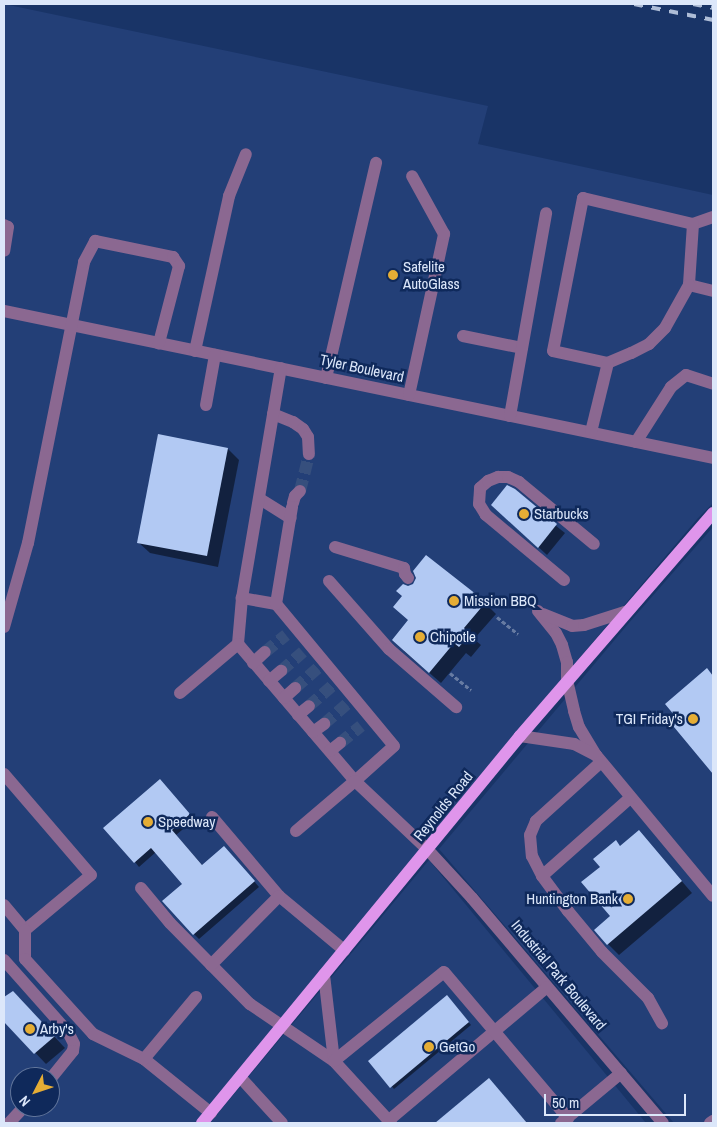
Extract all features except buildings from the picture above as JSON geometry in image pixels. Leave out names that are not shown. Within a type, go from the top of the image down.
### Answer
[{"type":"main road","name":"Reynolds Road","points":[[202,1123],[520,736],[713,513]]},
{"type":"street","points":[[195,351],[229,196],[246,154]]},
{"type":"street","points":[[326,378],[376,163]]},
{"type":"street","points":[[409,395],[444,234],[412,176]]},
{"type":"street","points":[[693,224],[689,285],[664,328],[649,344],[608,363],[553,351],[583,198],[693,224],[713,217]]},
{"type":"street","points":[[510,416],[546,212]]},
{"type":"street","points":[[4,251],[6,226]]},
{"type":"street","points":[[4,627],[28,544],[84,262],[95,240],[173,257],[179,266],[159,343]]},
{"type":"street","points":[[689,285],[713,291]]},
{"type":"street","name":"Tyler Boulevard","points":[[4,311],[713,458]]},
{"type":"street","points":[[463,336],[522,348]]},
{"type":"street","points":[[206,405],[216,355]]},
{"type":"street","points":[[590,432],[608,363]]},
{"type":"street","points":[[180,693],[238,644],[242,598],[281,368]]},
{"type":"street","points":[[636,442],[671,387],[686,375],[713,384]]},
{"type":"street","points":[[273,414],[293,422],[303,429],[308,437],[309,454]]},
{"type":"street","points":[[564,580],[486,515],[479,504],[480,488],[488,481],[498,477],[508,477],[519,482],[594,544]]},
{"type":"street","points":[[296,831],[394,746],[365,722],[336,683],[291,631],[276,604],[294,496],[300,491]]},
{"type":"street","points":[[260,499],[292,509]]},
{"type":"street","points":[[335,547],[404,568],[404,574],[408,578]]},
{"type":"street","points":[[329,581],[389,649],[456,707]]},
{"type":"street","points":[[242,598],[276,604]]},
{"type":"street","points":[[628,611],[584,625],[572,626],[559,622],[538,611],[556,633],[562,646],[567,662],[567,680],[579,727],[599,759],[713,896]]},
{"type":"street","name":"Industrial Park Boulevard","points":[[238,644],[355,781],[428,850],[663,1123]]},
{"type":"street","points":[[253,663],[265,652]]},
{"type":"street","points":[[269,681],[281,670]]},
{"type":"street","points":[[284,698],[295,688]]},
{"type":"street","points":[[298,715],[309,706]]},
{"type":"street","points":[[313,732],[324,724]]},
{"type":"street","points":[[520,736],[574,744],[599,759]]},
{"type":"street","points":[[330,751],[340,743]]},
{"type":"street","points":[[599,759],[536,820],[530,835],[529,845],[542,876],[602,952],[648,998],[662,1023]]},
{"type":"street","points":[[4,774],[91,875],[25,930]]},
{"type":"street","points":[[542,876],[630,798]]},
{"type":"street","points":[[212,817],[278,896],[344,950]]},
{"type":"street","points":[[141,888],[170,923],[250,1004],[334,1061],[390,1122],[547,987]]},
{"type":"street","points":[[211,966],[278,896]]},
{"type":"street","points":[[4,905],[25,930],[25,958],[93,1034],[144,1059],[211,1113]]},
{"type":"street","points":[[4,960],[68,1032],[74,1044],[73,1051],[60,1067]]},
{"type":"street","points":[[334,1061],[444,972],[565,1121],[620,1073]]},
{"type":"street","points":[[324,975],[334,1061]]},
{"type":"street","points":[[144,1059],[196,997]]},
{"type":"street","points":[[240,1077],[282,1123]]},
{"type":"street","points":[[710,1123],[713,1120]]},
{"type":"path","points":[[497,617],[518,634]]},
{"type":"path","points":[[450,673],[471,690]]},
{"type":"shaded area","points":[[4,4],[488,106],[478,144],[713,195],[713,503],[698,518],[498,754],[195,1123],[4,1123]]},
{"type":"shaded area","points":[[713,527],[713,1123],[674,1123],[439,849],[628,624]]},
{"type":"shaded area","points":[[429,860],[646,1123],[210,1123]]},
{"type":"tunnel","points":[[300,491],[309,454]]},
{"type":"tunnel","points":[[265,652],[286,635]]},
{"type":"tunnel","points":[[281,671],[303,652]]},
{"type":"tunnel","points":[[295,688],[318,668]]},
{"type":"tunnel","points":[[309,706],[333,685]]},
{"type":"tunnel","points":[[324,724],[347,704]]},
{"type":"tunnel","points":[[340,743],[361,726]]},
{"type":"railway","points":[[634,4],[713,20]]},
{"type":"railway","points":[[693,4],[713,8]]},
{"type":"place","name":"Safelite AutoGlass","points":[[393,275]]},
{"type":"place","name":"Starbucks","points":[[524,514]]},
{"type":"place","name":"Mission BBQ","points":[[454,601]]},
{"type":"place","name":"Chipotle","points":[[420,637]]},
{"type":"place","name":"TGI Friday's","points":[[693,719]]},
{"type":"place","name":"Speedway","points":[[148,822]]},
{"type":"place","name":"Huntington Bank","points":[[628,899]]},
{"type":"place","name":"Arby's","points":[[30,1029]]},
{"type":"place","name":"GetGo","points":[[429,1047]]}]
